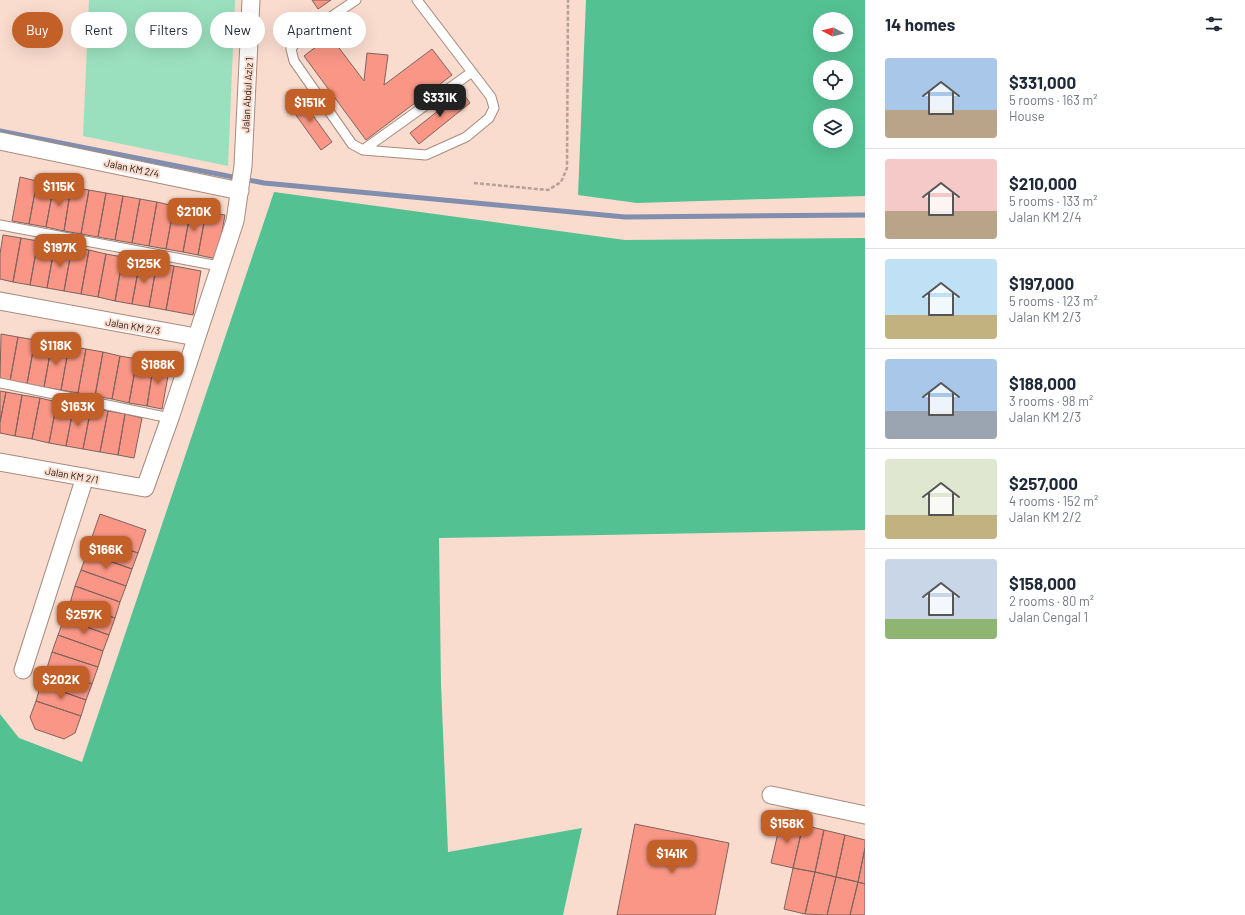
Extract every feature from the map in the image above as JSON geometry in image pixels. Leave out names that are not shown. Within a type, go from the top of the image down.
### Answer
[{"type":"street","name":"Jalan Abdul Aziz 1","points":[[145,488],[170,418],[235,220],[244,166],[251,0]]},
{"type":"street","name":"Jalan KM 2/4","points":[[0,140],[241,188]]},
{"type":"street","name":"Jalan KM 2/3","points":[[0,301],[196,337]]},
{"type":"street","name":"Jalan KM 2/1","points":[[0,462],[145,488]]},
{"type":"street","points":[[23,670],[85,477]]},
{"type":"street","points":[[771,795],[865,815]]},
{"type":"lane","points":[[356,0],[298,39],[291,49],[294,61],[352,144],[363,150],[426,155],[466,137],[489,118],[494,108],[491,97],[417,0]]},
{"type":"lane","points":[[363,150],[472,72]]},
{"type":"lane","points":[[0,225],[219,266]]},
{"type":"lane","points":[[0,383],[170,418]]},
{"type":"path","points":[[474,183],[548,190],[561,182],[566,168],[568,0]]},
{"type":"green space","points":[[89,0],[235,0],[234,12],[210,12],[210,48],[233,48],[228,166],[83,136],[87,48],[127,48],[127,12],[88,12]]},
{"type":"green space","points":[[586,0],[865,0],[865,196],[637,203],[578,195]]},
{"type":"green space","points":[[274,192],[625,240],[865,238],[865,530],[439,538],[441,684],[448,852],[582,828],[563,915],[0,915],[0,714],[19,738],[82,762]]},
{"type":"building","points":[[312,0],[331,0],[318,9]]},
{"type":"building","points":[[314,48],[339,48],[364,81],[367,53],[388,55],[384,85],[432,49],[452,75],[366,140],[304,56]]},
{"type":"building","points":[[462,92],[470,103],[419,144],[410,133]]},
{"type":"building","points":[[299,96],[332,142],[321,150],[288,104]]},
{"type":"building","points":[[20,177],[37,181],[29,224],[12,221]]},
{"type":"building","points":[[37,181],[54,184],[46,227],[29,224]]},
{"type":"building","points":[[54,184],[71,187],[64,231],[46,227]]},
{"type":"building","points":[[71,187],[89,190],[81,234],[64,231]]},
{"type":"building","points":[[89,190],[106,193],[98,237],[81,234]]},
{"type":"building","points":[[106,193],[123,196],[115,240],[98,237]]},
{"type":"building","points":[[123,196],[140,199],[132,243],[115,240]]},
{"type":"building","points":[[140,199],[157,202],[149,246],[132,243]]},
{"type":"building","points":[[157,202],[174,206],[166,249],[149,246]]},
{"type":"building","points":[[174,206],[191,209],[183,252],[166,249]]},
{"type":"building","points":[[191,209],[206,212],[198,255],[183,252]]},
{"type":"building","points":[[206,212],[225,215],[217,259],[198,255]]},
{"type":"building","points":[[3,235],[21,238],[13,282],[0,279],[0,254]]},
{"type":"building","points":[[21,238],[38,241],[30,285],[13,282]]},
{"type":"building","points":[[38,241],[55,244],[47,288],[30,285]]},
{"type":"building","points":[[55,244],[72,247],[64,291],[47,288]]},
{"type":"building","points":[[72,247],[89,250],[81,294],[64,291]]},
{"type":"building","points":[[89,250],[106,254],[98,297],[81,294]]},
{"type":"building","points":[[106,254],[123,257],[115,301],[98,297]]},
{"type":"building","points":[[123,257],[140,260],[132,304],[115,301]]},
{"type":"building","points":[[140,260],[157,263],[149,307],[132,304]]},
{"type":"building","points":[[157,263],[174,266],[166,310],[149,307]]},
{"type":"building","points":[[174,266],[201,271],[193,315],[166,310]]},
{"type":"building","points":[[1,334],[18,337],[10,381],[0,379]]},
{"type":"building","points":[[18,337],[35,340],[27,384],[10,381]]},
{"type":"building","points":[[35,340],[52,343],[44,387],[27,384]]},
{"type":"building","points":[[52,343],[69,346],[61,390],[44,387]]},
{"type":"building","points":[[69,346],[86,349],[78,393],[61,390]]},
{"type":"building","points":[[86,349],[103,352],[95,396],[78,393]]},
{"type":"building","points":[[103,352],[120,356],[112,399],[95,396]]},
{"type":"building","points":[[120,356],[137,359],[129,403],[112,399]]},
{"type":"building","points":[[137,359],[154,362],[147,406],[129,403]]},
{"type":"building","points":[[154,362],[170,365],[162,409],[147,406]]},
{"type":"building","points":[[0,391],[6,392],[0,422]]},
{"type":"building","points":[[6,392],[22,395],[15,436],[0,433],[0,422]]},
{"type":"building","points":[[22,395],[40,398],[32,439],[15,436]]},
{"type":"building","points":[[40,398],[57,402],[49,443],[32,439]]},
{"type":"building","points":[[57,402],[74,405],[66,446],[49,443]]},
{"type":"building","points":[[74,405],[91,408],[83,449],[66,446]]},
{"type":"building","points":[[91,408],[108,411],[100,452],[83,449]]},
{"type":"building","points":[[108,411],[125,414],[118,455],[100,452]]},
{"type":"building","points":[[125,414],[142,418],[134,458],[118,455]]},
{"type":"building","points":[[100,514],[146,530],[138,553],[92,537]]},
{"type":"building","points":[[92,537],[138,553],[132,569],[87,553]]},
{"type":"building","points":[[87,553],[132,569],[126,586],[81,570]]},
{"type":"building","points":[[81,570],[126,586],[120,602],[75,586]]},
{"type":"building","points":[[75,586],[120,602],[115,618],[70,603]]},
{"type":"building","points":[[70,603],[115,618],[109,635],[64,619]]},
{"type":"building","points":[[64,619],[109,635],[103,651],[58,635]]},
{"type":"building","points":[[58,635],[103,651],[98,667],[52,652]]},
{"type":"building","points":[[52,652],[98,667],[92,684],[47,668]]},
{"type":"building","points":[[47,668],[92,684],[86,700],[41,684]]},
{"type":"building","points":[[41,684],[86,700],[81,716],[36,701]]},
{"type":"building","points":[[36,701],[81,716],[75,733],[64,739],[35,729],[30,717]]},
{"type":"building","points":[[781,820],[803,825],[793,868],[771,863]]},
{"type":"building","points":[[635,824],[729,843],[715,915],[617,915]]},
{"type":"building","points":[[803,825],[824,830],[815,872],[793,868]]},
{"type":"building","points":[[824,830],[845,835],[836,877],[815,872]]},
{"type":"building","points":[[845,835],[865,840],[865,848],[858,882],[836,877]]},
{"type":"building","points":[[865,848],[865,884],[858,882]]},
{"type":"building","points":[[793,868],[815,872],[805,914],[784,909]]},
{"type":"building","points":[[815,872],[836,877],[827,915],[805,914]]},
{"type":"building","points":[[836,877],[858,882],[850,915],[827,915]]},
{"type":"building","points":[[858,882],[865,884],[865,915],[850,915]]},
{"type":"waterway","points":[[0,131],[264,183],[625,217],[865,215]]}]
